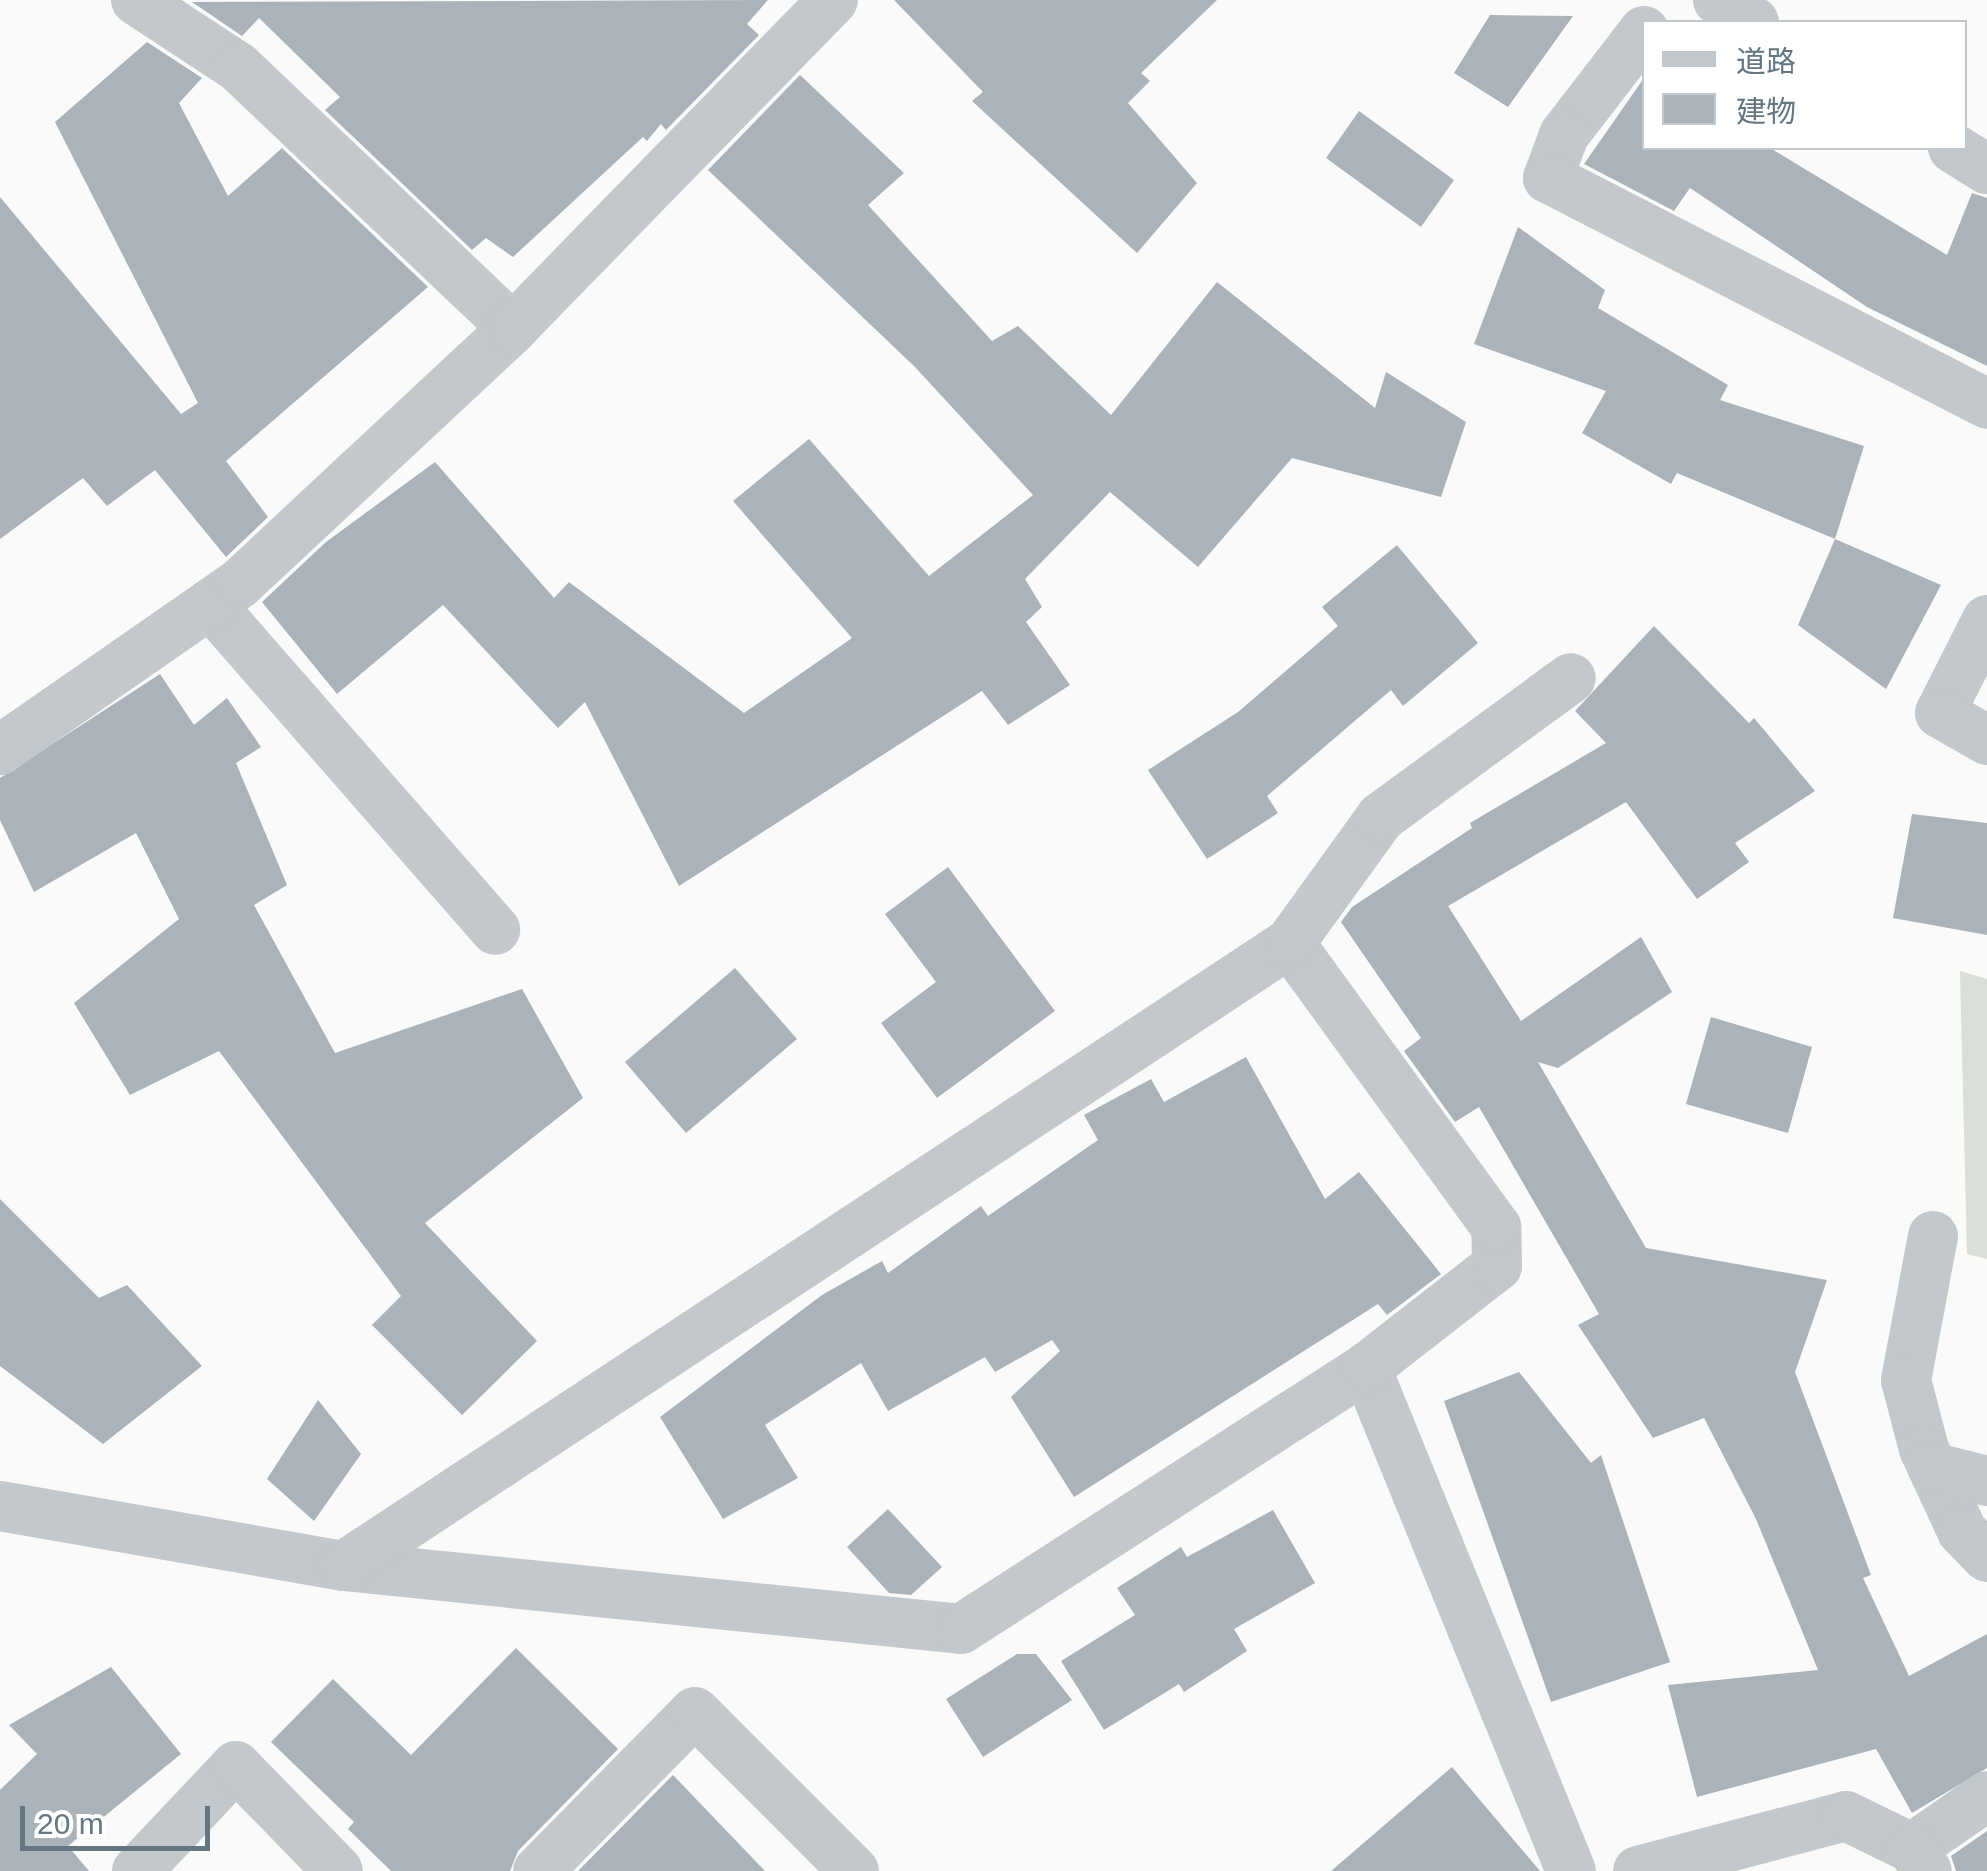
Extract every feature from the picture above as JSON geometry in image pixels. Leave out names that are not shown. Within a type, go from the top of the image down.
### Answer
[{"type":"street","points":[[136,0],[238,67],[513,328]]},
{"type":"street","points":[[0,750],[210,604],[513,328],[833,0]]},
{"type":"street","points":[[1653,20],[1668,0]]},
{"type":"street","points":[[1718,0],[1751,20]]},
{"type":"street","points":[[1642,34],[1564,135],[1548,178],[1987,404]]},
{"type":"street","points":[[1956,150],[1987,169]]},
{"type":"street","points":[[210,604],[495,930]]},
{"type":"street","points":[[1987,620],[1940,712],[1987,740]]},
{"type":"street","points":[[344,1566],[1290,943],[1380,817],[1572,678]]},
{"type":"street","points":[[0,1506],[344,1566],[961,1629],[1366,1368],[1496,1266],[1496,1227],[1290,943]]},
{"type":"street","points":[[1933,1236],[1906,1380],[1932,1467],[1962,1531],[1987,1557]]},
{"type":"street","points":[[1366,1368],[1571,1871]]},
{"type":"street","points":[[1932,1467],[1987,1480]]},
{"type":"street","points":[[538,1871],[696,1712],[854,1871]]},
{"type":"street","points":[[136,1871],[236,1766],[338,1871]]},
{"type":"street","points":[[1638,1871],[1846,1816],[1920,1859],[1987,1796]]},
{"type":"shaded area","points":[[1960,971],[1987,979],[1987,1259],[1967,1254]]},
{"type":"building","points":[[768,0],[747,24],[759,35],[666,130],[661,124],[647,141],[643,137],[513,257],[486,238],[472,250],[325,110],[340,97],[259,18],[242,36],[192,2]]},
{"type":"building","points":[[894,0],[1217,0],[1141,73],[1150,81],[1128,103],[1197,183],[1137,253],[972,101],[983,92]]},
{"type":"building","points":[[1490,15],[1573,16],[1508,107],[1454,73]]},
{"type":"building","points":[[147,42],[202,78],[179,103],[228,196],[282,148],[428,287],[226,461],[268,517],[226,557],[155,470],[107,506],[83,478],[0,539],[0,197],[181,414],[198,403],[55,122]]},
{"type":"building","points":[[800,75],[904,173],[868,205],[992,341],[1018,326],[1111,415],[1217,282],[1375,408],[1386,372],[1466,422],[1441,497],[1292,458],[1198,567],[1110,492],[1025,579],[1042,607],[1026,622],[1070,685],[1008,725],[982,691],[679,886],[585,702],[558,728],[443,605],[337,694],[262,602],[326,542],[435,462],[554,598],[569,582],[744,713],[852,638],[733,501],[809,439],[929,576],[1033,495],[915,367],[708,170]]},
{"type":"building","points":[[1642,81],[1642,150],[1773,150],[1947,255],[1972,193],[1987,198],[1987,366],[1867,307],[1690,188],[1674,211],[1584,164]]},
{"type":"building","points":[[1359,111],[1454,180],[1421,227],[1326,158]]},
{"type":"building","points":[[1518,227],[1605,290],[1598,308],[1728,385],[1720,400],[1864,446],[1835,539],[1677,473],[1671,484],[1582,433],[1606,391],[1474,344]]},
{"type":"building","points":[[1835,539],[1941,585],[1886,689],[1798,625]]},
{"type":"building","points":[[1397,545],[1478,643],[1403,706],[1391,690],[1267,796],[1278,813],[1207,859],[1148,770],[1238,712],[1338,626],[1322,607]]},
{"type":"building","points":[[1654,626],[1749,723],[1754,718],[1815,791],[1735,843],[1749,862],[1697,899],[1626,802],[1448,906],[1521,1021],[1641,937],[1672,992],[1558,1068],[1538,1062],[1646,1248],[1827,1280],[1795,1372],[1871,1575],[1863,1578],[1909,1676],[1987,1634],[1987,1768],[1912,1813],[1876,1749],[1697,1797],[1668,1685],[1818,1670],[1756,1519],[1704,1418],[1653,1438],[1578,1325],[1599,1314],[1479,1107],[1455,1122],[1404,1051],[1421,1038],[1341,922],[1352,907],[1472,828],[1470,823],[1606,743],[1575,711]]},
{"type":"building","points":[[160,674],[194,725],[227,698],[261,747],[236,763],[287,885],[254,905],[335,1053],[522,989],[583,1098],[425,1223],[537,1341],[462,1415],[372,1325],[401,1296],[219,1051],[130,1095],[74,1003],[179,919],[136,833],[34,892],[0,820],[0,778]]},
{"type":"building","points":[[1912,814],[1987,823],[1987,935],[1893,918]]},
{"type":"building","points":[[948,867],[1055,1011],[937,1098],[881,1023],[936,982],[885,914]]},
{"type":"building","points":[[735,968],[797,1039],[686,1133],[625,1062]]},
{"type":"building","points":[[1711,1017],[1812,1047],[1788,1133],[1686,1104]]},
{"type":"building","points":[[1246,1057],[1325,1199],[1359,1172],[1441,1274],[1387,1315],[1378,1304],[1074,1497],[1011,1397],[1060,1351],[1052,1340],[995,1372],[985,1357],[888,1411],[861,1363],[765,1425],[798,1478],[723,1519],[660,1417],[822,1295],[882,1261],[888,1273],[981,1206],[988,1216],[1098,1140],[1084,1115],[1151,1079],[1164,1102]]},
{"type":"building","points":[[0,1199],[99,1298],[127,1285],[202,1366],[103,1444],[0,1366]]},
{"type":"building","points":[[1519,1372],[1591,1463],[1601,1455],[1670,1662],[1551,1702],[1444,1401]]},
{"type":"building","points":[[318,1400],[361,1454],[314,1521],[267,1479]]},
{"type":"building","points":[[888,1509],[942,1567],[911,1595],[889,1593],[847,1547]]},
{"type":"building","points":[[1273,1510],[1315,1583],[1234,1629],[1247,1651],[1184,1692],[1179,1684],[1104,1730],[1061,1661],[1135,1615],[1117,1588],[1181,1547],[1187,1557]]},
{"type":"building","points":[[516,1648],[618,1749],[518,1851],[510,1871],[391,1871],[348,1829],[354,1822],[271,1742],[333,1679],[411,1755]]},
{"type":"building","points":[[1017,1654],[1036,1654],[1072,1700],[983,1757],[946,1699]]},
{"type":"building","points":[[111,1667],[181,1754],[68,1846],[89,1871],[0,1871],[0,1790],[37,1754],[9,1725]]},
{"type":"building","points":[[1452,1767],[1540,1871],[1331,1871]]},
{"type":"building","points":[[673,1775],[765,1871],[578,1871]]},
{"type":"building","points":[[1987,1831],[1987,1871],[1956,1871],[1951,1856]]}]
